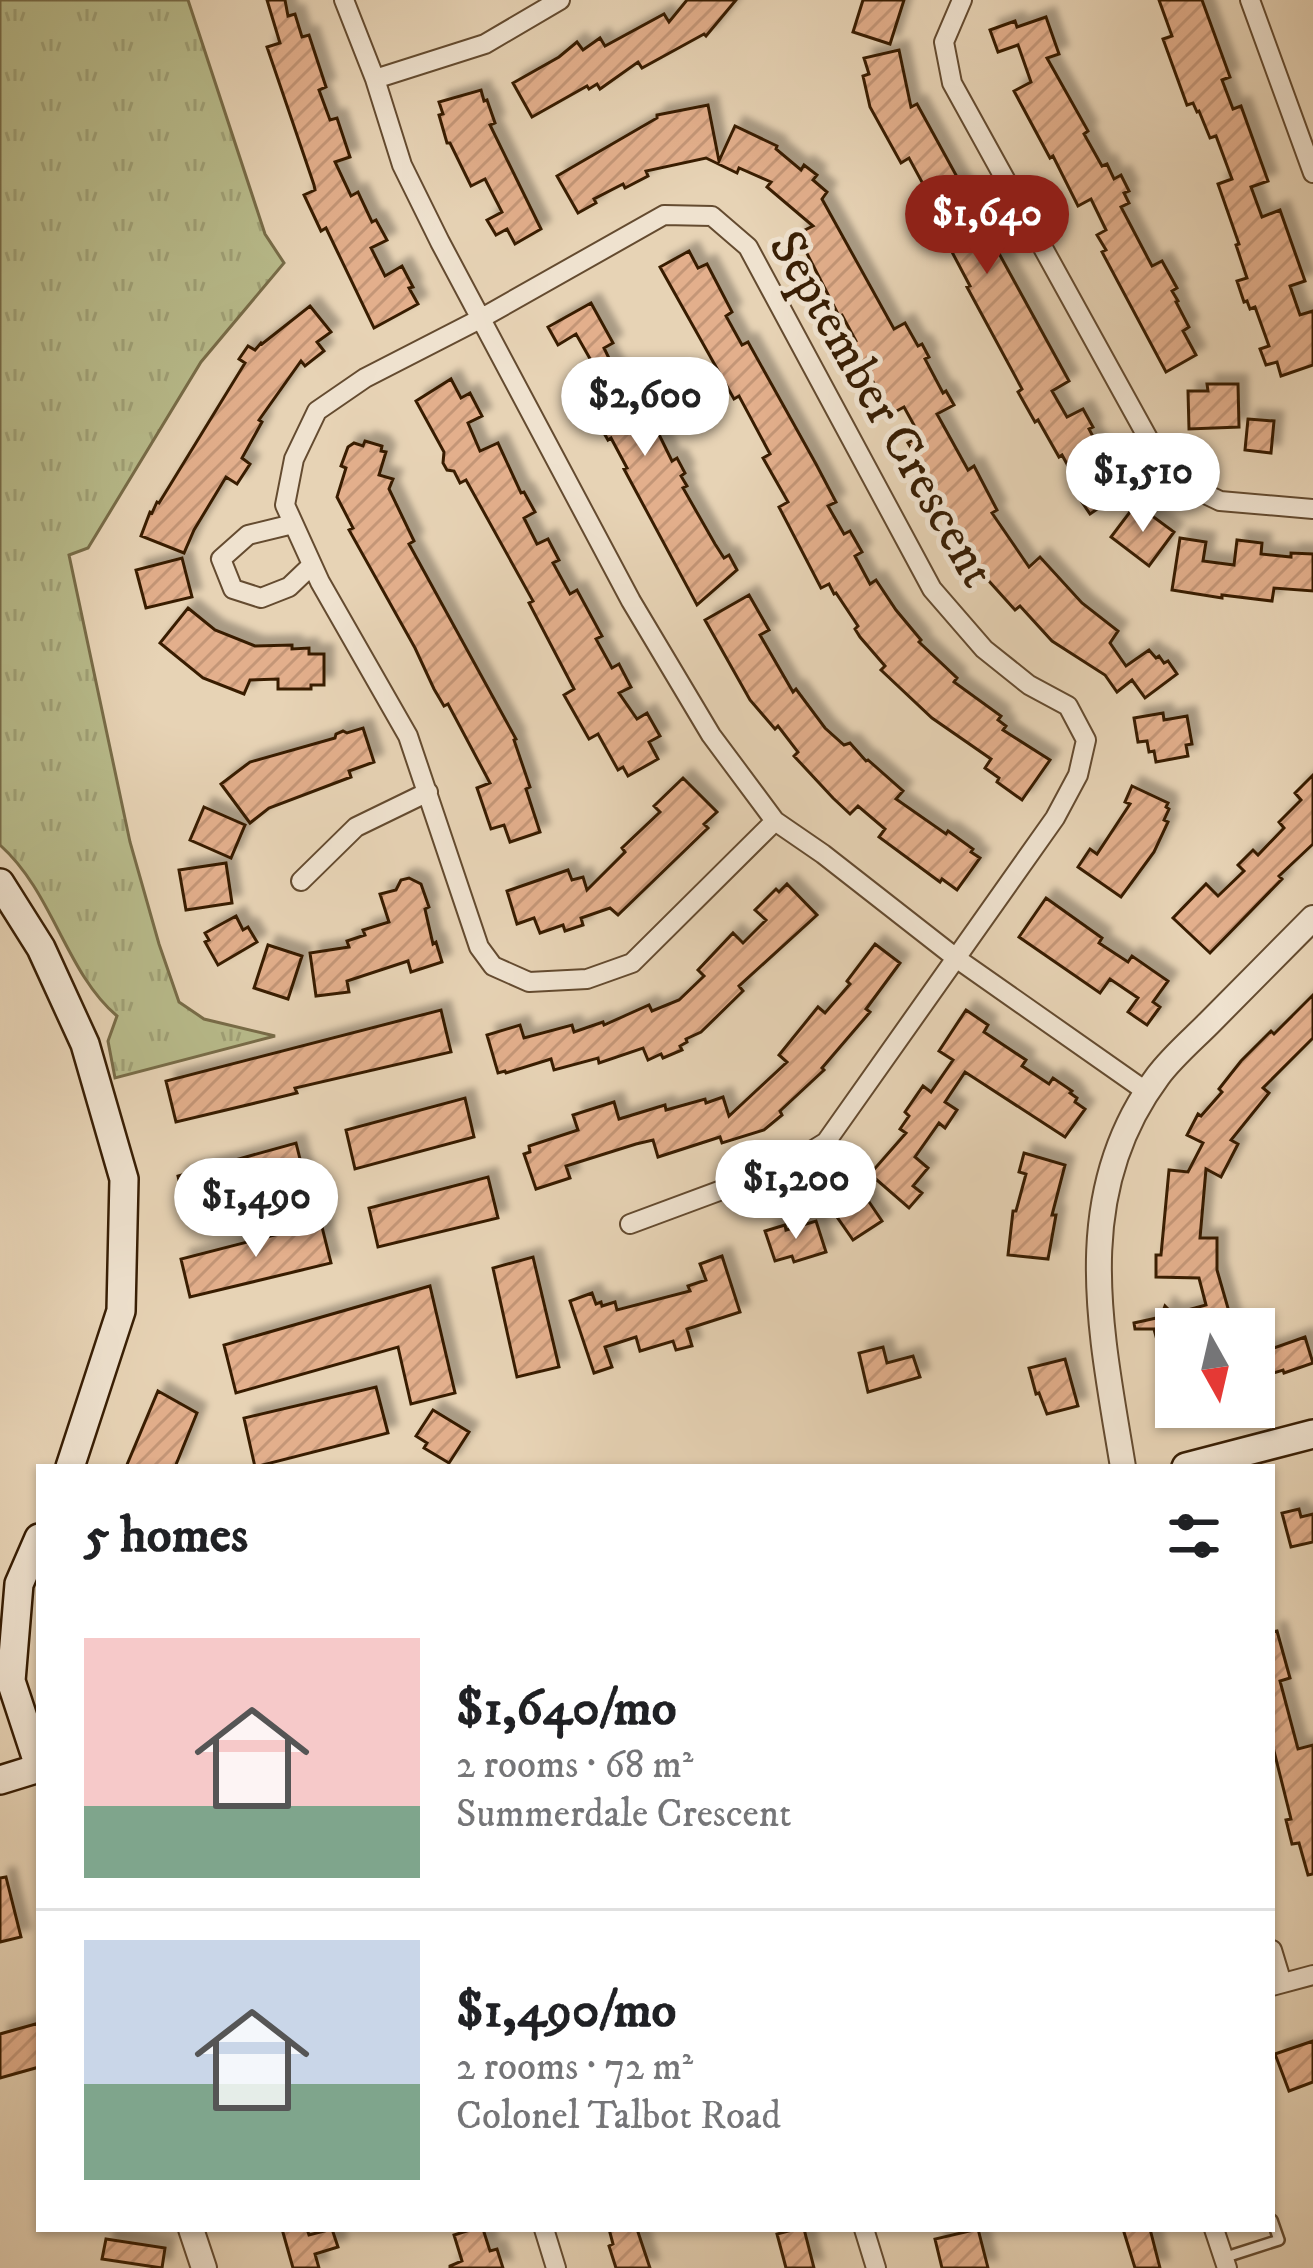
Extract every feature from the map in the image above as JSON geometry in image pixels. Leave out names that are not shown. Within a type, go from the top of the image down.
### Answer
[{"type":"main road","points":[[0,883],[41,948],[85,1044],[124,1179],[121,1311],[71,1464]]},
{"type":"main road","points":[[1198,1464],[1313,1434]]},
{"type":"main road","points":[[36,1545],[19,1584],[11,1681],[36,1758]]},
{"type":"main road","points":[[0,1780],[36,1768]]},
{"type":"street","points":[[344,0],[403,165],[632,601],[711,735],[775,821],[956,958],[1147,1092]]},
{"type":"street","points":[[375,79],[485,44],[560,0]]},
{"type":"street","points":[[962,0],[944,42],[952,83],[1154,449],[1180,482],[1220,501],[1313,509]]},
{"type":"street","points":[[1250,0],[1313,173]]},
{"type":"street","name":"September Crescent","points":[[480,319],[664,215],[712,217],[748,247],[932,589],[984,649],[1029,685],[1068,706],[1087,740],[1078,776],[1055,818],[956,958]]},
{"type":"street","points":[[480,319],[365,379],[317,411],[295,459],[285,505],[312,566],[408,736],[479,947],[493,966],[529,982],[587,980],[632,963],[775,821]]},
{"type":"street","points":[[293,524],[248,535],[221,559],[233,589],[261,598],[289,586],[312,566]]},
{"type":"street","points":[[301,881],[356,827],[428,792]]},
{"type":"street","points":[[1123,1464],[1102,1340],[1098,1264],[1106,1180],[1130,1117],[1160,1073],[1313,919]]},
{"type":"street","points":[[630,1224],[789,1165],[826,1142],[956,958]]},
{"type":"street","points":[[1277,1985],[1313,1976]]},
{"type":"street","points":[[192,2232],[204,2268]]},
{"type":"street","points":[[545,2232],[556,2268]]},
{"type":"street","points":[[865,2232],[876,2268]]},
{"type":"street","points":[[1215,2232],[1225,2263]]},
{"type":"lane","points":[[1225,2263],[1279,2240],[1275,2229]]},
{"type":"green space","points":[[0,0],[188,0],[265,234],[284,263],[201,362],[88,548],[69,555],[130,842],[179,1002],[204,1019],[275,1036],[115,1078],[108,1041],[117,1016],[85,978],[33,886],[0,845]]},
{"type":"building","points":[[267,0],[285,0],[288,16],[295,14],[302,37],[309,35],[326,87],[319,90],[330,120],[337,118],[350,157],[335,162],[351,196],[358,192],[387,240],[371,248],[385,276],[402,266],[413,287],[409,288],[418,304],[374,328],[326,228],[321,231],[304,195],[315,190],[267,47],[280,43]]},
{"type":"building","points":[[687,0],[736,0],[706,36],[642,68],[638,62],[600,89],[597,84],[587,86],[532,117],[513,83],[577,42],[583,50],[600,38],[605,46],[664,14],[669,22]]},
{"type":"building","points":[[863,0],[904,0],[890,44],[853,32]]},
{"type":"building","points":[[1159,0],[1202,0],[1230,77],[1222,80],[1233,109],[1241,106],[1268,181],[1251,187],[1262,217],[1280,210],[1305,281],[1290,286],[1300,315],[1313,311],[1313,365],[1281,376],[1277,362],[1266,365],[1260,349],[1269,346],[1255,307],[1250,309],[1244,302],[1237,281],[1247,278],[1218,184],[1232,179],[1216,136],[1210,138],[1193,103],[1187,105],[1163,39],[1172,36]]},
{"type":"building","points":[[1046,17],[1059,54],[1047,58],[1102,166],[1107,164],[1114,179],[1121,175],[1129,203],[1121,207],[1152,266],[1162,261],[1177,288],[1172,291],[1189,327],[1183,331],[1196,355],[1166,372],[1102,252],[1106,250],[1097,235],[1106,230],[1091,199],[1078,206],[1014,91],[1031,82],[1018,45],[998,52],[990,30]]},
{"type":"building","points":[[899,50],[911,107],[917,104],[1069,381],[1052,391],[1067,417],[1083,409],[1093,427],[1089,429],[1099,448],[1086,454],[1115,497],[1090,514],[1071,486],[1077,482],[1062,455],[1059,457],[1018,392],[1022,389],[943,235],[949,232],[909,158],[901,163],[870,107],[864,58]]},
{"type":"building","points":[[481,90],[495,123],[490,125],[541,229],[515,244],[507,229],[496,235],[487,220],[502,212],[485,179],[471,186],[447,143],[439,115],[443,114],[439,102]]},
{"type":"building","points":[[708,105],[719,161],[735,126],[777,146],[801,170],[804,165],[817,175],[813,180],[827,192],[822,199],[894,329],[905,323],[918,346],[922,344],[929,357],[925,359],[954,405],[937,414],[968,470],[974,466],[997,510],[992,513],[1029,567],[1040,557],[1082,603],[1118,631],[1110,643],[1126,666],[1149,650],[1164,663],[1168,661],[1177,674],[1145,698],[1132,680],[1117,692],[1105,675],[1052,641],[988,580],[955,533],[936,487],[908,443],[920,436],[904,407],[891,414],[797,234],[813,226],[767,187],[771,182],[706,158],[646,171],[648,176],[594,199],[596,203],[578,213],[557,176],[657,115]]},
{"type":"building","points":[[689,251],[698,268],[707,264],[732,312],[726,316],[742,345],[748,342],[816,464],[836,502],[828,506],[844,534],[850,531],[862,552],[855,556],[870,584],[876,580],[919,642],[957,678],[954,682],[1001,716],[1003,730],[1050,760],[1022,800],[985,768],[991,759],[932,718],[881,670],[885,666],[860,637],[836,593],[829,584],[821,588],[779,507],[788,502],[763,458],[770,454],[660,267]]},
{"type":"building","points":[[591,303],[613,343],[604,348],[622,385],[640,416],[648,412],[672,461],[677,458],[685,473],[681,476],[687,486],[683,488],[724,558],[729,555],[737,570],[697,605],[611,438],[608,440],[571,376],[593,364],[576,334],[558,345],[548,327]]},
{"type":"building","points":[[310,306],[331,332],[317,342],[324,351],[305,366],[301,361],[259,420],[242,458],[250,464],[237,484],[226,477],[184,553],[141,536],[150,512],[245,363],[239,359],[248,346],[255,350]]},
{"type":"building","points":[[451,379],[461,398],[470,393],[482,416],[468,423],[480,451],[498,443],[535,512],[524,518],[537,544],[548,539],[559,560],[553,563],[570,594],[577,590],[602,636],[596,639],[612,668],[619,664],[631,687],[619,693],[637,719],[647,713],[660,736],[649,742],[658,759],[628,776],[623,767],[618,770],[598,734],[589,739],[564,695],[574,689],[529,603],[533,601],[466,480],[460,483],[443,463],[444,452],[416,401]]},
{"type":"building","points":[[1207,384],[1238,384],[1239,427],[1189,429],[1188,391],[1208,391]]},
{"type":"building","points":[[1248,419],[1274,421],[1271,453],[1245,450]]},
{"type":"building","points":[[365,441],[386,452],[379,475],[393,479],[389,489],[414,541],[409,544],[516,739],[540,832],[510,842],[504,825],[491,829],[477,788],[490,783],[349,530],[353,528],[337,497],[346,468],[341,466],[348,447],[363,446]]},
{"type":"building","points":[[1136,504],[1174,532],[1149,566],[1111,537]]},
{"type":"building","points":[[1180,538],[1206,542],[1203,561],[1234,565],[1237,540],[1262,543],[1261,554],[1313,554],[1313,591],[1274,588],[1272,601],[1172,590]]},
{"type":"building","points":[[182,558],[192,597],[146,608],[136,570]]},
{"type":"building","points":[[749,595],[769,630],[760,635],[793,692],[796,689],[825,728],[844,745],[850,743],[903,791],[896,799],[946,834],[948,831],[980,858],[957,890],[879,837],[885,829],[858,806],[850,814],[794,756],[798,752],[778,726],[775,729],[750,700],[705,620]]},
{"type":"building","points":[[188,608],[215,630],[255,646],[292,645],[292,649],[309,648],[309,654],[324,654],[324,685],[278,689],[278,679],[250,680],[244,694],[203,678],[160,643]]},
{"type":"building","points":[[1163,713],[1164,720],[1187,716],[1192,744],[1186,745],[1188,756],[1156,762],[1147,741],[1138,742],[1134,718]]},
{"type":"building","points":[[363,728],[374,762],[349,771],[351,777],[269,808],[250,823],[221,784],[250,762]]},
{"type":"building","points":[[1313,775],[1313,844],[1210,953],[1173,918],[1206,884],[1218,896],[1244,871],[1238,865],[1253,850],[1258,855],[1284,828],[1279,822],[1301,800],[1295,793]]},
{"type":"building","points":[[683,778],[717,812],[704,824],[708,828],[618,915],[610,908],[581,918],[583,925],[565,931],[563,925],[540,933],[534,918],[517,924],[507,891],[568,870],[572,880],[583,877],[587,890],[660,812],[654,806]]},
{"type":"building","points":[[1132,786],[1168,803],[1164,820],[1168,822],[1154,852],[1121,897],[1078,867],[1090,849],[1097,854],[1130,804],[1125,802]]},
{"type":"building","points":[[204,807],[245,825],[231,858],[190,840]]},
{"type":"building","points":[[226,863],[232,903],[186,910],[179,870]]},
{"type":"building","points":[[401,880],[421,884],[433,944],[436,942],[442,962],[411,972],[408,961],[347,981],[349,992],[316,996],[310,953],[349,947],[347,941],[365,935],[363,930],[389,922],[380,894],[396,890]]},
{"type":"building","points":[[787,884],[817,915],[739,986],[743,991],[701,1032],[686,1039],[682,1050],[648,1060],[643,1048],[599,1063],[598,1058],[554,1070],[551,1059],[498,1073],[487,1035],[520,1025],[524,1038],[572,1025],[574,1032],[649,1005],[652,1011],[679,1000],[704,976],[698,970],[733,933],[743,943],[766,920],[755,910]]},
{"type":"building","points":[[1046,898],[1102,938],[1099,943],[1128,962],[1132,956],[1168,981],[1153,1002],[1160,1007],[1147,1025],[1128,1012],[1138,998],[1110,979],[1100,993],[1019,937]]},
{"type":"building","points":[[236,916],[257,942],[218,965],[205,933]]},
{"type":"building","points":[[875,944],[900,963],[866,1009],[870,1012],[824,1070],[764,1130],[722,1143],[720,1137],[658,1157],[653,1140],[636,1144],[566,1166],[570,1178],[536,1189],[524,1154],[530,1152],[529,1146],[578,1130],[573,1115],[614,1102],[619,1119],[665,1105],[666,1110],[723,1097],[729,1116],[787,1062],[779,1055],[818,1007],[825,1013]]},
{"type":"building","points":[[268,945],[302,956],[288,999],[254,988]]},
{"type":"building","points":[[1313,995],[1313,1038],[1263,1088],[1269,1093],[1231,1140],[1238,1144],[1221,1177],[1206,1169],[1200,1238],[1217,1238],[1217,1270],[1228,1308],[1195,1308],[1206,1305],[1199,1278],[1156,1277],[1169,1170],[1188,1172],[1203,1143],[1187,1135],[1198,1114],[1222,1092],[1219,1089],[1241,1061],[1271,1031],[1274,1034]]},
{"type":"building","points":[[441,1010],[451,1052],[176,1122],[166,1081]]},
{"type":"building","points":[[966,1010],[988,1025],[984,1032],[1026,1060],[1022,1066],[1049,1084],[1053,1078],[1072,1091],[1075,1102],[1085,1109],[1065,1137],[965,1072],[945,1102],[957,1110],[945,1128],[939,1123],[915,1157],[928,1168],[913,1186],[922,1193],[909,1208],[870,1174],[906,1133],[900,1129],[909,1116],[905,1112],[923,1086],[931,1092],[953,1060],[939,1051]]},
{"type":"building","points":[[465,1098],[474,1137],[355,1169],[346,1130]]},
{"type":"building","points":[[296,1143],[306,1183],[186,1212],[178,1176]]},
{"type":"building","points":[[1024,1153],[1065,1165],[1052,1215],[1056,1215],[1048,1259],[1008,1255],[1013,1211],[1026,1174],[1019,1172]]},
{"type":"building","points":[[488,1177],[498,1218],[378,1247],[369,1208]]},
{"type":"building","points":[[859,1187],[882,1221],[853,1240],[835,1214]]},
{"type":"building","points":[[816,1221],[826,1252],[794,1262],[792,1256],[775,1261],[765,1231]]},
{"type":"building","points":[[321,1223],[331,1263],[190,1297],[181,1259]]},
{"type":"building","points":[[722,1256],[740,1312],[687,1329],[692,1346],[676,1350],[673,1341],[640,1351],[636,1337],[605,1347],[612,1367],[594,1373],[570,1301],[592,1293],[596,1304],[615,1302],[617,1310],[690,1291],[688,1286],[706,1280],[700,1264]]},
{"type":"building","points":[[533,1257],[559,1367],[517,1377],[493,1268]]},
{"type":"building","points":[[430,1286],[455,1393],[411,1404],[398,1347],[236,1393],[224,1345]]},
{"type":"building","points":[[1155,1318],[1155,1333],[1135,1329],[1134,1323]]},
{"type":"building","points":[[1305,1337],[1313,1363],[1275,1372],[1275,1348]]},
{"type":"building","points":[[883,1347],[887,1363],[913,1356],[920,1377],[868,1392],[859,1353]]},
{"type":"building","points":[[1065,1359],[1078,1406],[1047,1414],[1029,1368]]},
{"type":"building","points":[[376,1387],[388,1433],[254,1464],[244,1418]]},
{"type":"building","points":[[158,1391],[197,1413],[176,1464],[127,1464]]},
{"type":"building","points":[[433,1410],[469,1432],[449,1463],[424,1448],[427,1443],[416,1436]]},
{"type":"building","points":[[1299,1509],[1301,1517],[1313,1514],[1313,1542],[1291,1547],[1282,1513]]},
{"type":"building","points":[[1275,1631],[1290,1678],[1280,1681],[1298,1749],[1313,1745],[1313,1874],[1308,1875],[1299,1843],[1292,1844],[1286,1820],[1291,1819],[1275,1755]]},
{"type":"building","points":[[6,1877],[21,1937],[0,1942],[0,1878]]},
{"type":"building","points":[[36,2024],[36,2068],[0,2078],[0,2034]]},
{"type":"building","points":[[1313,2041],[1313,2082],[1289,2091],[1275,2054]]},
{"type":"building","points":[[283,2232],[333,2232],[338,2247],[315,2254],[319,2268],[293,2268]]},
{"type":"building","points":[[484,2232],[503,2268],[450,2268],[462,2261],[454,2235]]},
{"type":"building","points":[[610,2232],[638,2232],[650,2268],[616,2268],[609,2246],[613,2244]]},
{"type":"building","points":[[805,2232],[814,2268],[786,2268],[777,2234]]},
{"type":"building","points":[[979,2232],[988,2268],[942,2268],[935,2239]]},
{"type":"building","points":[[1124,2232],[1151,2232],[1160,2268],[1135,2268]]},
{"type":"building","points":[[106,2239],[165,2248],[162,2268],[102,2259]]}]
